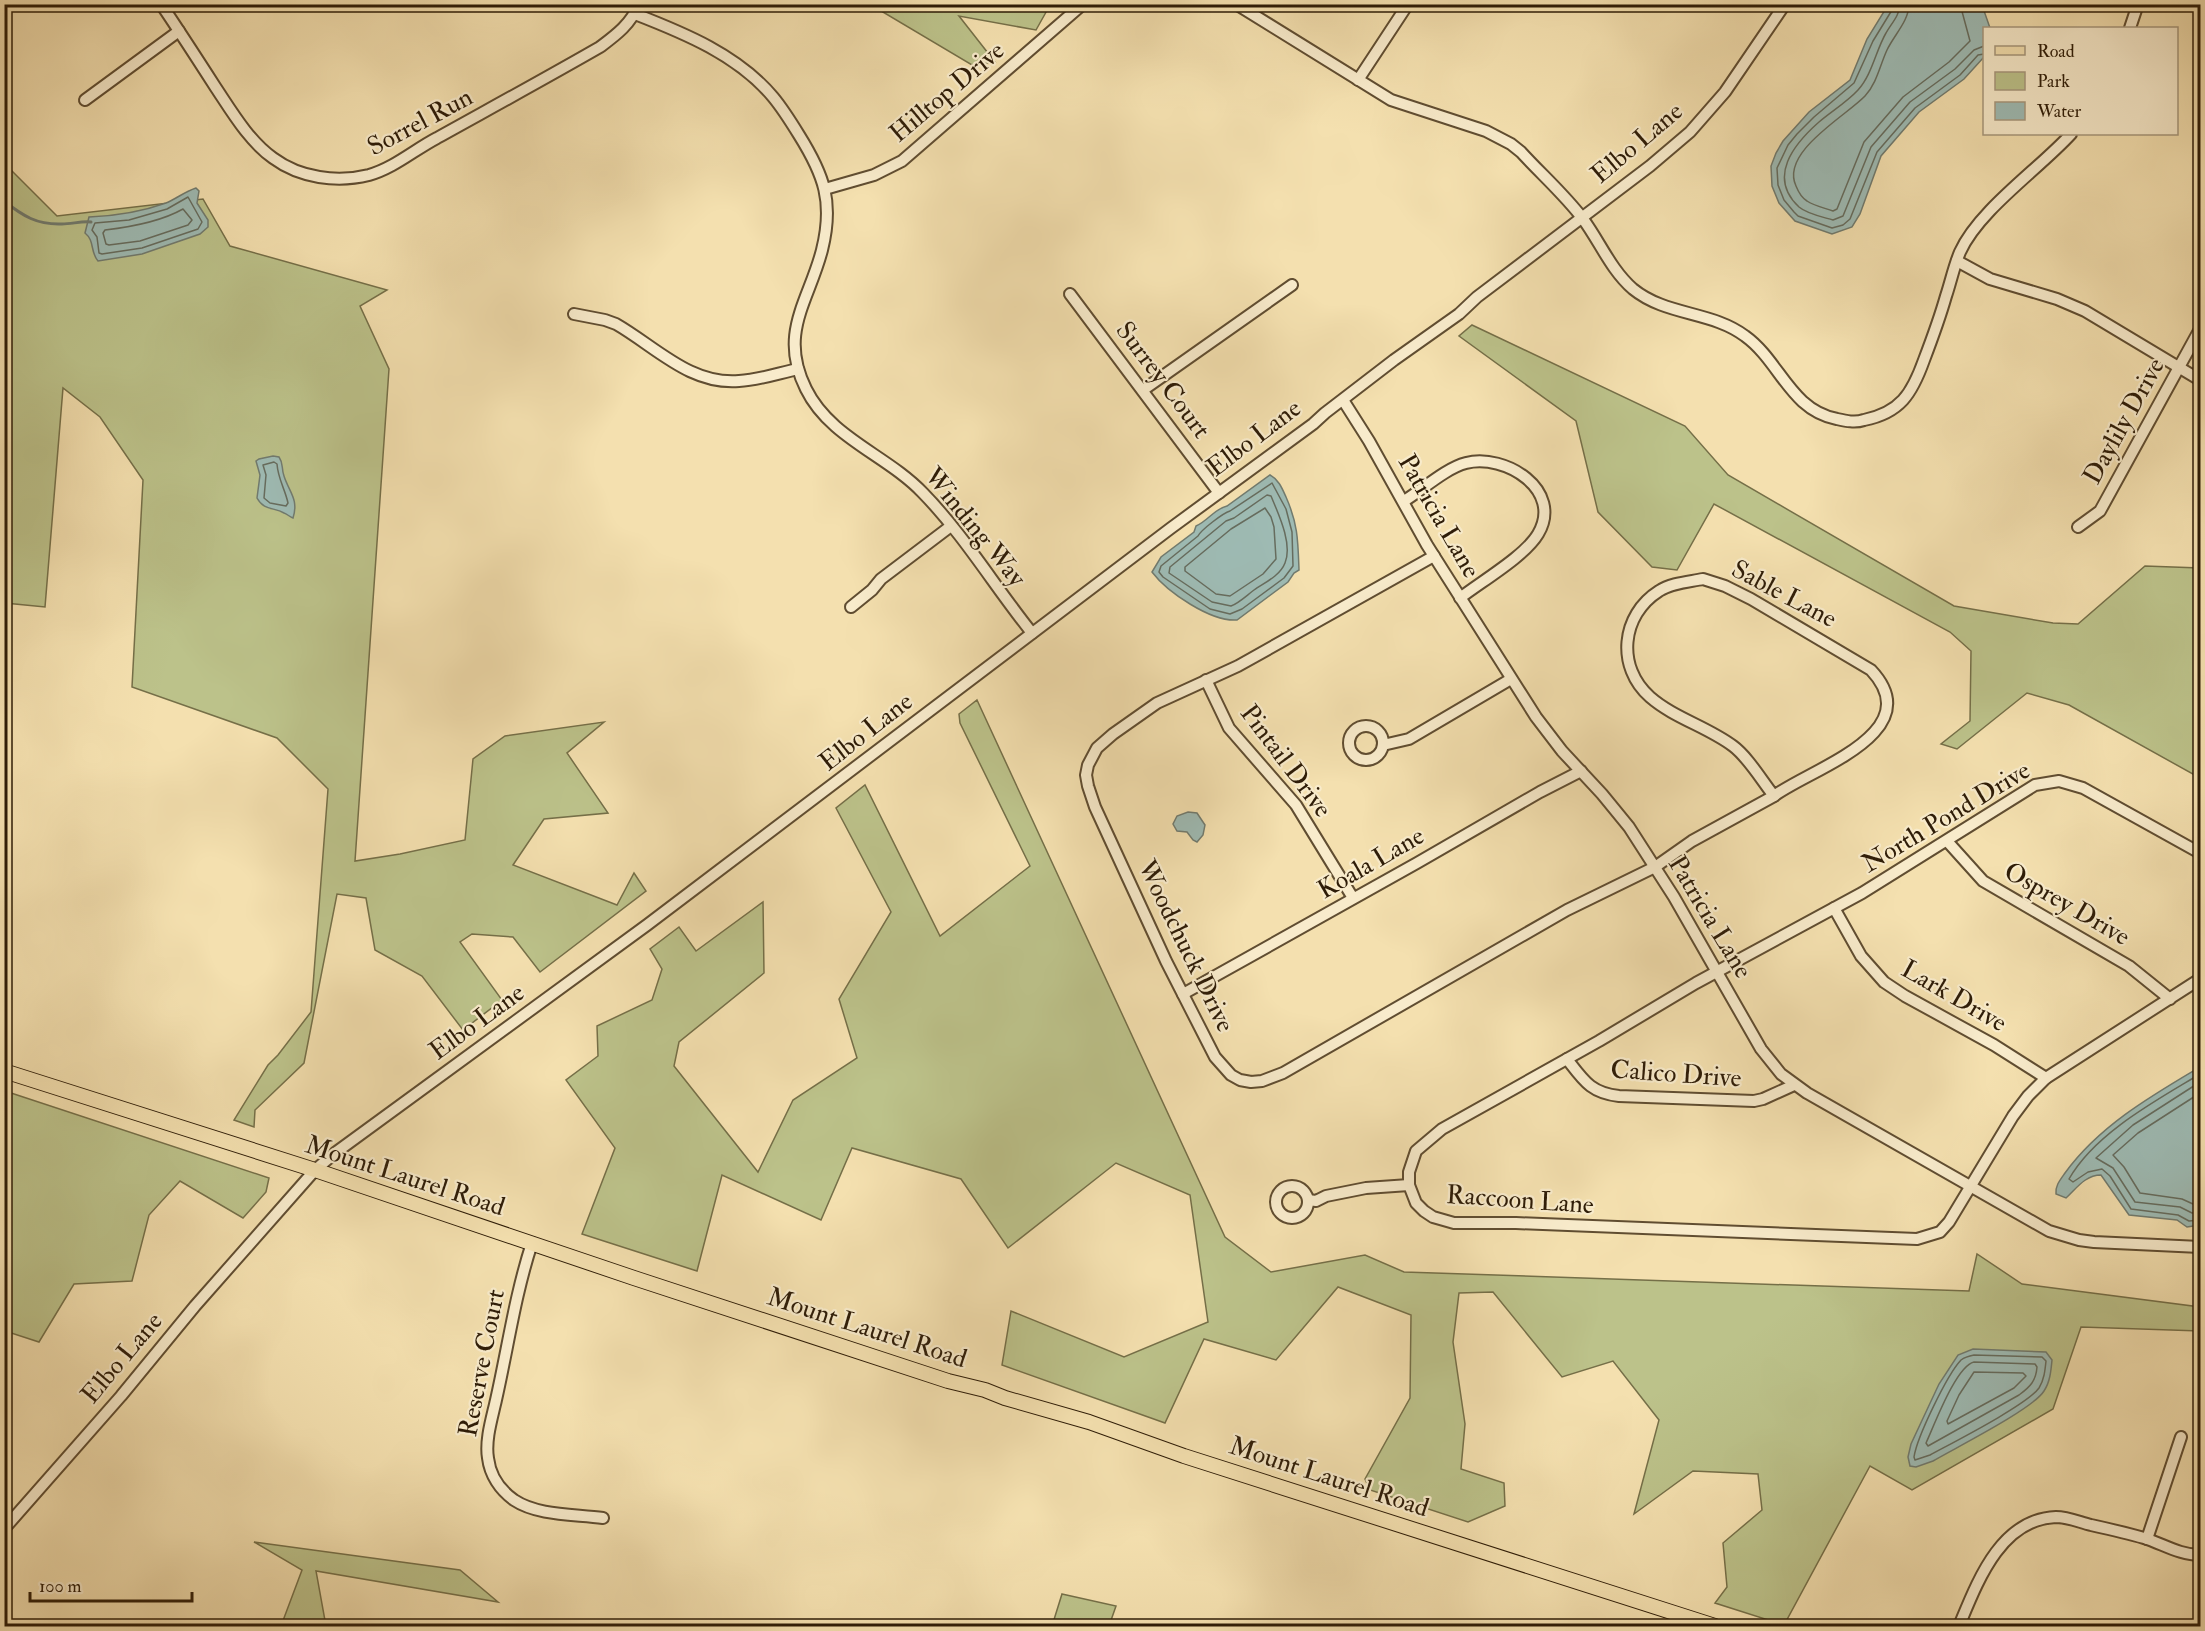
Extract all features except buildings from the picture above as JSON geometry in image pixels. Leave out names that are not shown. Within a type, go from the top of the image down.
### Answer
[{"type":"main road","name":"Mount Laurel Road","points":[[4,1071],[315,1170],[948,1381],[1089,1422],[1194,1459],[1715,1626]]},
{"type":"street","name":"Sorrel Run","points":[[161,4],[236,116],[262,148],[278,162],[297,171],[310,175],[339,178],[367,175],[393,165],[433,140],[600,47],[622,30],[637,9]]},
{"type":"street","name":"Hilltop Drive","points":[[825,189],[874,175],[902,161],[1083,4]]},
{"type":"street","points":[[1236,4],[1391,100],[1499,136],[1521,152],[1582,218],[1616,269],[1634,289],[1659,304],[1705,316],[1734,328],[1747,337],[1767,357],[1799,400],[1821,414],[1846,421],[1859,422],[1884,415],[1895,408],[1908,393],[1931,343],[1957,261],[1968,238],[1977,225],[2070,135]]},
{"type":"street","points":[[1358,80],[1408,4]]},
{"type":"street","name":"Elbo Lane","points":[[4,1529],[315,1170],[690,893],[1032,633],[1459,314],[1484,291],[1650,166],[1690,132],[1725,92],[1785,4]]},
{"type":"street","points":[[2130,27],[2138,4]]},
{"type":"street","name":"Winding Way","points":[[637,9],[728,58],[757,80],[773,97],[801,138],[821,174],[825,189],[826,227],[823,246],[802,303],[795,330],[794,345],[798,369],[811,399],[831,423],[912,482],[951,526],[1032,633]]},
{"type":"street","points":[[85,100],[179,31]]},
{"type":"street","points":[[1957,261],[1990,279],[2057,299],[2085,311],[2200,380]]},
{"type":"street","points":[[1143,390],[1292,285]]},
{"type":"street","name":"Surrey Court","points":[[1070,294],[1219,493]]},
{"type":"street","points":[[574,314],[616,324],[680,367],[705,378],[741,381],[798,369]]},
{"type":"street","name":"Daylily Drive","points":[[2078,527],[2100,511],[2200,329]]},
{"type":"street","name":"Patricia Lane","points":[[1342,400],[1370,441],[1434,556],[1511,679],[1544,729],[1620,815],[1655,867],[1761,1049],[1781,1074],[1794,1084],[2049,1231],[2094,1242],[2200,1247]]},
{"type":"street","points":[[1404,501],[1457,465],[1476,461],[1495,464],[1515,471],[1534,484],[1541,494],[1545,505],[1545,516],[1542,526],[1530,545],[1460,598]]},
{"type":"street","points":[[851,607],[881,579],[951,526]]},
{"type":"street","name":"Woodchuck Drive","points":[[1434,556],[1275,646],[1157,703],[1113,734],[1092,756],[1086,775],[1090,796],[1183,994],[1222,1066],[1240,1080],[1251,1082],[1262,1081],[1293,1067],[1568,910],[1655,867]]},
{"type":"street","name":"Sable Lane","points":[[1655,867],[1692,841],[1774,796],[1850,753],[1871,737],[1885,715],[1885,690],[1880,679],[1862,663],[1751,599],[1714,581],[1703,579],[1669,585],[1659,590],[1642,604],[1628,633],[1627,655],[1634,676],[1657,703],[1736,747],[1774,796]]},
{"type":"street","points":[[1383,745],[1409,739],[1511,679]]},
{"type":"street","name":"Pintail Drive","points":[[1206,680],[1229,728],[1296,805],[1353,898]]},
{"type":"street","name":"Koala Lane","points":[[1183,994],[1581,771]]},
{"type":"street","name":"North Pond Drive","points":[[1718,972],[1834,908],[1947,841],[2035,785],[2059,781],[2083,788],[2200,853]]},
{"type":"street","name":"Osprey Drive","points":[[1947,841],[1983,882],[2129,966],[2170,999]]},
{"type":"street","name":"Lark Drive","points":[[1834,908],[1861,956],[1884,982],[1989,1042],[2046,1078]]},
{"type":"street","name":"Raccoon Lane","points":[[1718,972],[1463,1116],[1432,1136],[1416,1151],[1409,1172],[1409,1185],[1416,1203],[1433,1217],[1454,1223],[1523,1223],[1917,1239],[1940,1232],[1957,1212],[1971,1186]]},
{"type":"street","points":[[1971,1186],[2013,1116],[2046,1078],[2200,979]]},
{"type":"street","name":"Calico Drive","points":[[1567,1059],[1591,1088],[1619,1096],[1754,1101],[1794,1084]]},
{"type":"street","points":[[1308,1200],[1316,1201],[1326,1196],[1366,1188],[1409,1185]]},
{"type":"street","name":"Reserve Court","points":[[532,1244],[520,1282],[506,1350],[488,1442],[489,1462],[493,1476],[502,1489],[522,1504],[538,1509],[603,1518]]},
{"type":"street","points":[[2148,1539],[2181,1437]]},
{"type":"street","points":[[1959,1626],[1983,1573],[1999,1546],[2025,1525],[2046,1518],[2068,1518],[2148,1539],[2174,1550],[2200,1556]]},
{"type":"green space","points":[[871,5],[1050,5],[1036,30],[959,16],[995,62],[972,65]]},
{"type":"green space","points":[[4,163],[57,216],[203,199],[230,246],[387,290],[360,306],[389,369],[355,861],[465,840],[473,759],[505,736],[604,722],[567,753],[608,813],[544,819],[513,865],[617,905],[634,873],[646,891],[540,972],[513,937],[472,934],[460,942],[502,1000],[463,1030],[422,976],[375,950],[366,898],[337,894],[304,1063],[255,1110],[254,1127],[234,1120],[268,1065],[311,1012],[328,789],[277,738],[132,687],[143,480],[100,417],[63,388],[45,607],[5,603]]},
{"type":"green space","points":[[1472,325],[1685,426],[1728,475],[1954,606],[2053,623],[2078,624],[2145,566],[2200,568],[2200,778],[2069,705],[2027,693],[1957,749],[1941,744],[1970,721],[1971,651],[1950,632],[1714,504],[1677,570],[1652,567],[1598,512],[1576,421],[1459,336]]},
{"type":"green space","points":[[977,700],[1225,1237],[1271,1272],[1365,1255],[1404,1272],[1969,1291],[1977,1254],[2022,1284],[2200,1307],[2200,1331],[2081,1327],[2053,1409],[1912,1490],[1870,1466],[1784,1625],[1715,1603],[1727,1587],[1723,1543],[1762,1510],[1758,1474],[1693,1471],[1634,1514],[1659,1420],[1613,1361],[1562,1377],[1493,1292],[1459,1293],[1453,1342],[1465,1424],[1461,1469],[1504,1483],[1505,1506],[1468,1522],[1370,1490],[1365,1479],[1410,1398],[1411,1315],[1338,1287],[1276,1360],[1204,1339],[1165,1423],[1002,1365],[1011,1311],[1124,1357],[1208,1322],[1190,1195],[1116,1163],[1008,1248],[961,1179],[852,1148],[821,1220],[722,1175],[697,1271],[582,1234],[615,1148],[566,1080],[598,1056],[597,1026],[652,1000],[662,969],[650,949],[679,927],[696,951],[763,902],[764,973],[679,1042],[674,1066],[758,1172],[793,1100],[857,1058],[839,999],[891,912],[836,808],[865,785],[940,936],[1030,866],[960,723],[959,714]]},
{"type":"green space","points":[[5,1091],[269,1178],[266,1192],[243,1218],[180,1181],[149,1215],[132,1281],[74,1284],[39,1342],[5,1331]]},
{"type":"green space","points":[[254,1542],[460,1570],[498,1602],[316,1571],[326,1626],[281,1626],[302,1570]]},
{"type":"green space","points":[[1062,1594],[1116,1606],[1109,1626],[1052,1626]]},
{"type":"water","points":[[1888,5],[1982,5],[1990,27],[1983,27],[1983,58],[1964,79],[1919,112],[1881,156],[1860,214],[1852,227],[1832,234],[1795,221],[1779,203],[1772,186],[1771,166],[1783,141],[1809,112],[1850,80],[1867,39]]},
{"type":"water","points":[[196,188],[199,191],[197,203],[208,220],[208,227],[200,234],[142,254],[98,261],[90,239],[85,233],[89,217],[118,215],[147,209],[166,203]]},
{"type":"water","points":[[273,456],[281,459],[284,476],[293,496],[295,511],[293,518],[266,507],[257,498],[260,475],[256,461]]},
{"type":"water","points":[[1270,475],[1283,490],[1297,533],[1299,570],[1288,582],[1237,620],[1226,619],[1203,611],[1179,597],[1159,580],[1152,572],[1161,557],[1194,532],[1196,526]]},
{"type":"water","points":[[1188,812],[1197,813],[1205,825],[1203,835],[1197,842],[1187,832],[1177,831],[1173,824],[1177,816]]},
{"type":"water","points":[[2200,1067],[2200,1225],[2187,1227],[2177,1220],[2129,1215],[2101,1175],[2090,1177],[2066,1198],[2056,1194],[2061,1178],[2079,1156],[2110,1126]]},
{"type":"water","points":[[1973,1349],[2046,1352],[2052,1360],[2046,1388],[2037,1399],[1993,1428],[1933,1461],[1916,1467],[1910,1466],[1908,1457],[1911,1444],[1939,1384],[1958,1355]]},
{"type":"waterway","points":[[4,201],[24,215],[45,223],[91,222]]}]
